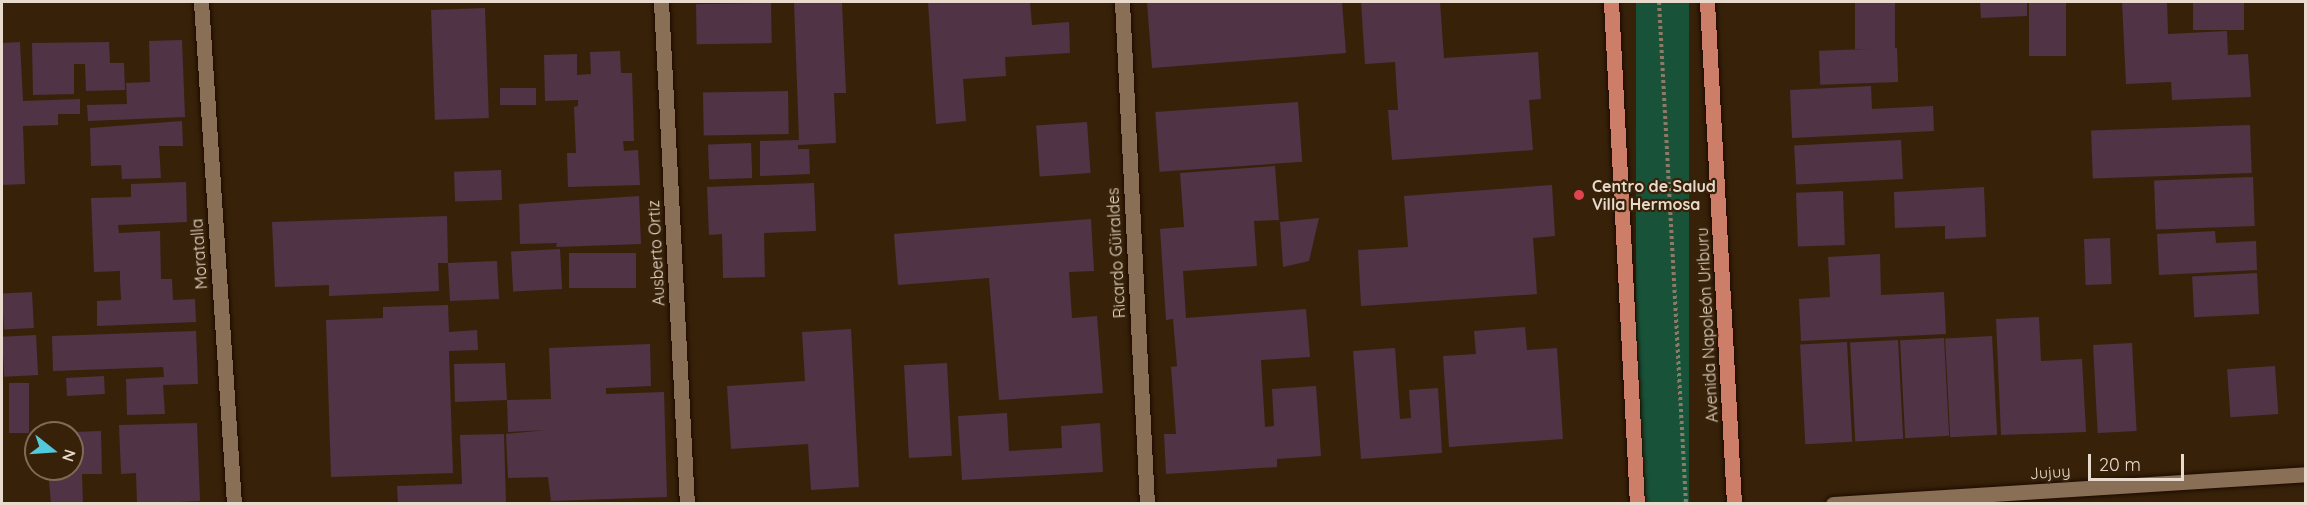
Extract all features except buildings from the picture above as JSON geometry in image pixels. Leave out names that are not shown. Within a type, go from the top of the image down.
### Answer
[{"type":"main road","points":[[1611,2],[1637,504]]},
{"type":"main road","name":"Avenida Napoleón Uriburu","points":[[1707,2],[1734,504]]},
{"type":"street","name":"Moratalla","points":[[201,2],[234,504]]},
{"type":"street","name":"Ausberto Ortiz","points":[[661,2],[687,504]]},
{"type":"street","name":"Ricardo Güiraldes","points":[[1122,2],[1147,504]]},
{"type":"street","name":"Jujuy","points":[[1833,504],[2306,474]]},
{"type":"path","points":[[1659,2],[1686,504]]},
{"type":"green space","points":[[1636,2],[1689,2],[1689,504],[1636,504]]},
{"type":"place","name":"Centro de Salud Villa Hermosa","points":[[1579,195]]}]
